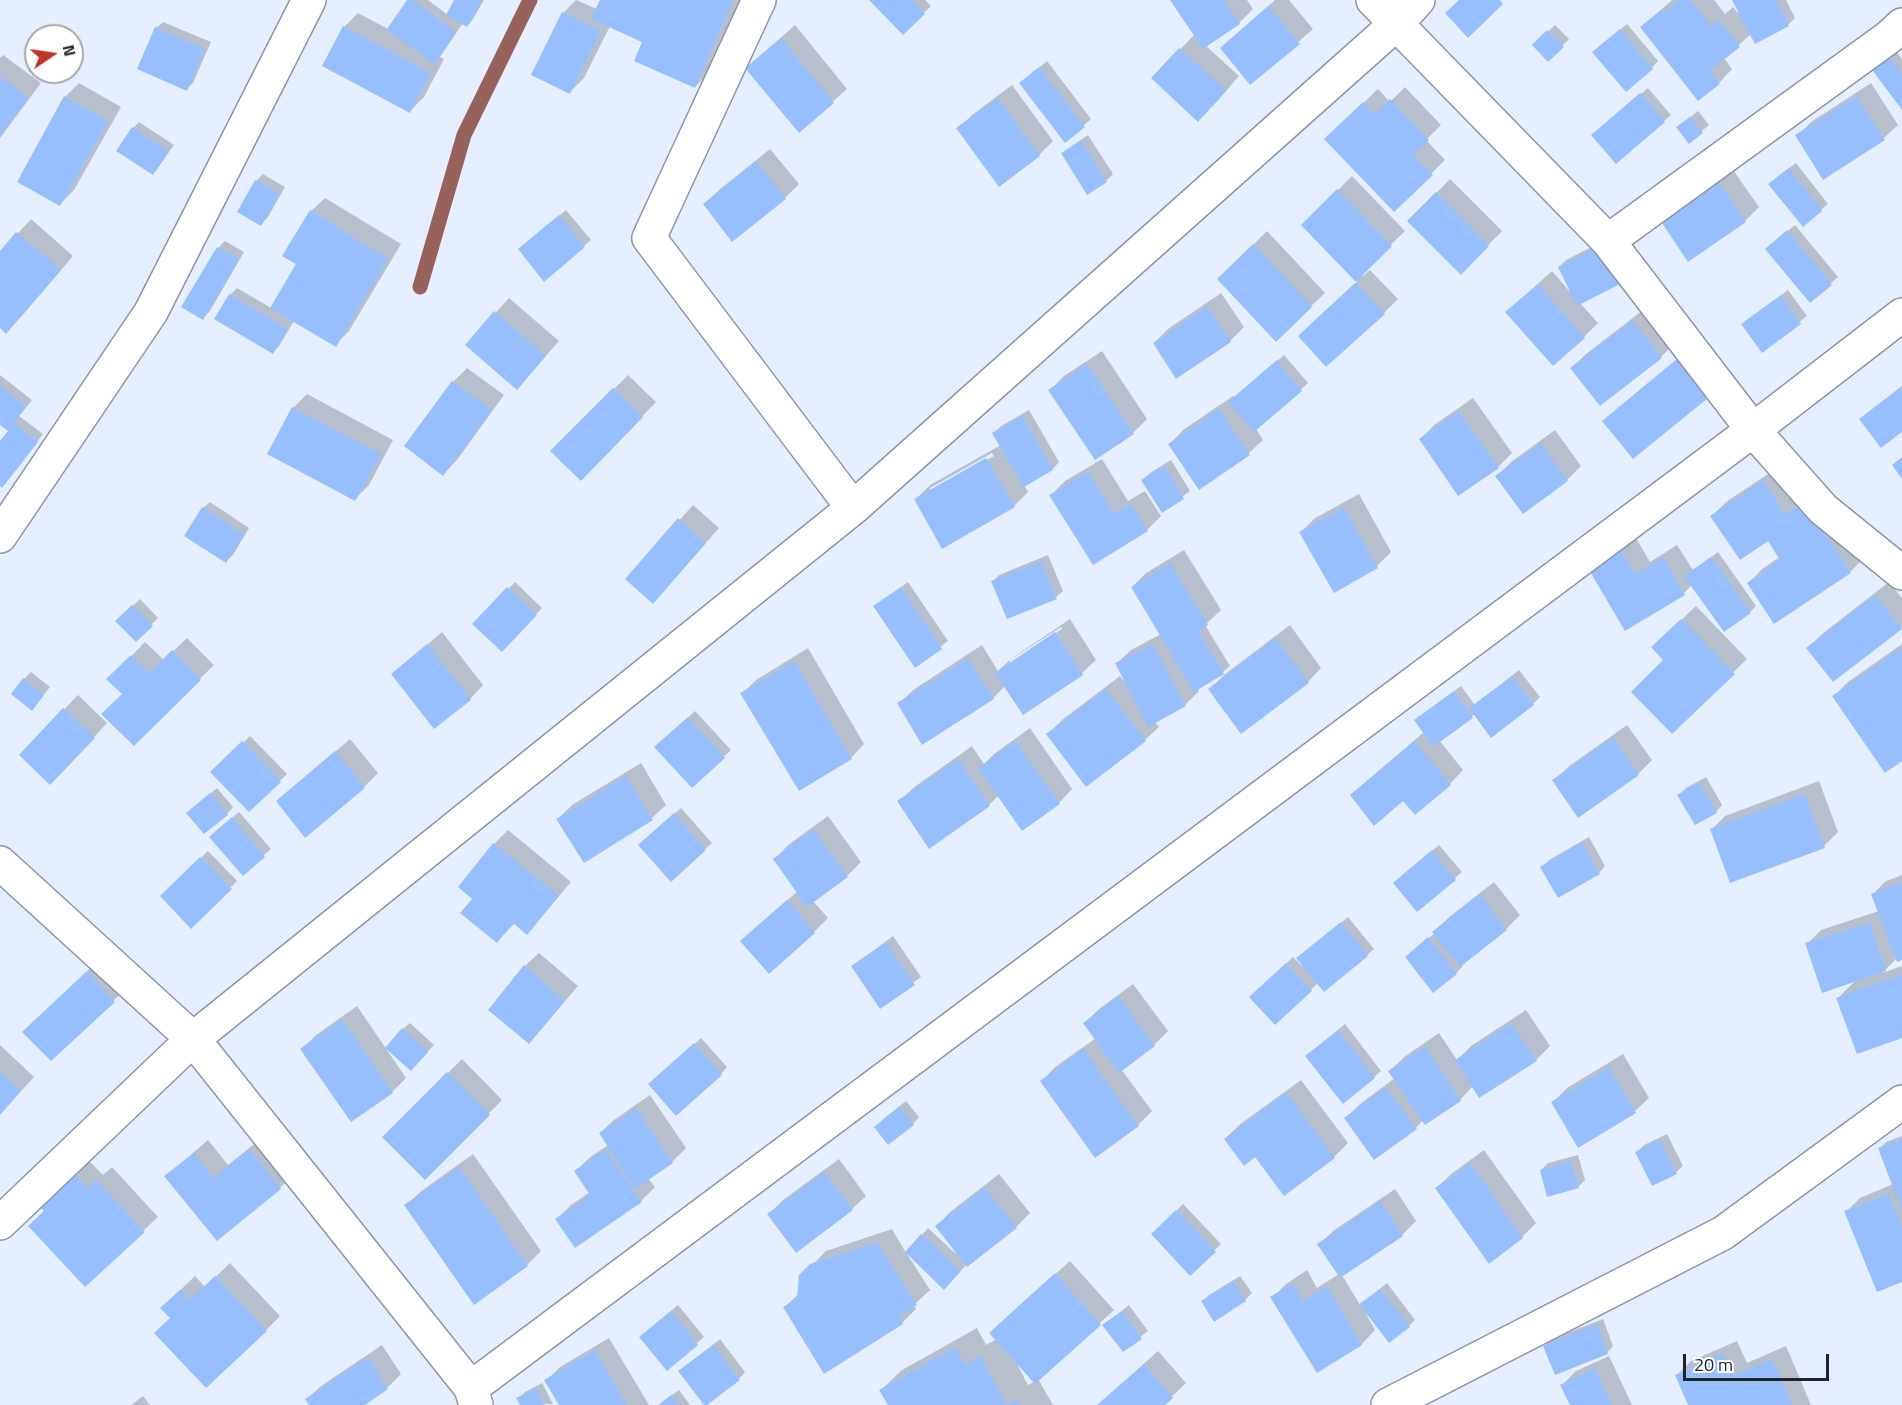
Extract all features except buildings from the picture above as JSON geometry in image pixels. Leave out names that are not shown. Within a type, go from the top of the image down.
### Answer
[{"type":"street","points":[[0,536],[151,312],[309,0]]},
{"type":"street","points":[[759,0],[649,238],[853,508]]},
{"type":"street","points":[[1373,0],[1608,241],[1753,430],[1823,509],[1902,573]]},
{"type":"street","points":[[0,1223],[193,1039],[853,508],[1396,24],[1418,0]]},
{"type":"street","points":[[1608,241],[1889,37],[1902,25]]},
{"type":"street","points":[[0,863],[193,1039],[474,1397],[1902,315]]},
{"type":"street","points":[[1388,1405],[1723,1233],[1902,1102]]},
{"type":"waterway","points":[[420,287],[464,135],[530,0]]}]
